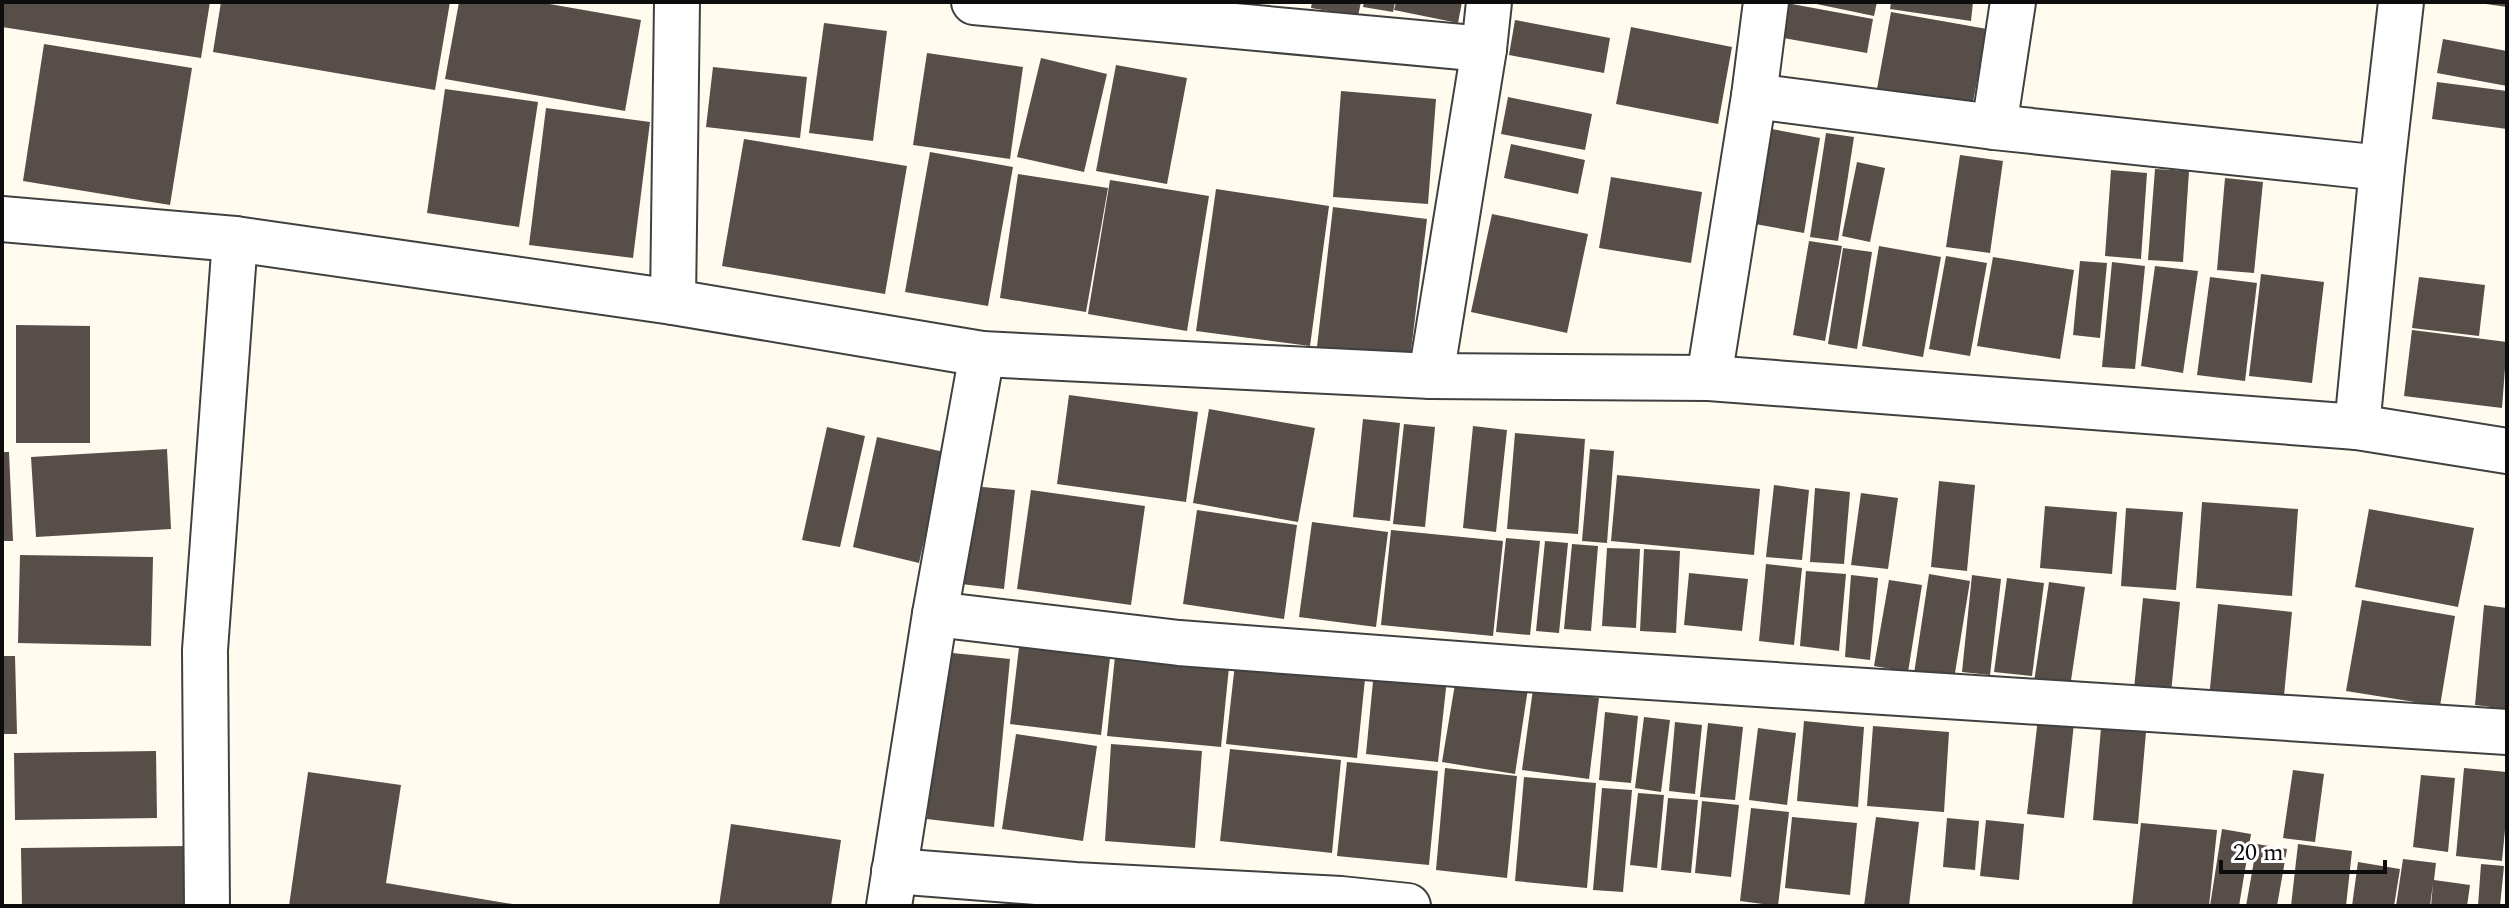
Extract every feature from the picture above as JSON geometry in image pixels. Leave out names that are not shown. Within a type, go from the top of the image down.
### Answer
[{"type":"street","points":[[673,302],[677,2]]},
{"type":"street","points":[[974,2],[1484,49]]},
{"type":"street","points":[[1431,376],[1489,2]]},
{"type":"street","points":[[1709,378],[1766,2]]},
{"type":"street","points":[[1994,127],[2013,2]]},
{"type":"street","points":[[2357,427],[2401,2]]},
{"type":"street","points":[[1754,96],[1994,127],[2382,168]]},
{"type":"street","points":[[2,219],[235,239],[673,302],[982,354],[1431,376],[1709,378],[2357,427],[2507,451]]},
{"type":"street","points":[[207,906],[205,650],[235,239]]},
{"type":"street","points":[[982,354],[935,614],[891,889],[1075,885],[1341,899],[1408,906]]},
{"type":"street","points":[[935,614],[1179,643],[1524,669],[2507,732]]},
{"type":"building","points":[[2,2],[210,2],[201,58],[2,27]]},
{"type":"building","points":[[221,2],[450,2],[435,90],[213,52]]},
{"type":"building","points":[[459,2],[538,2],[641,20],[625,111],[445,79]]},
{"type":"building","points":[[1312,2],[1361,2],[1358,16],[1311,8]]},
{"type":"building","points":[[1364,2],[1395,2],[1393,12],[1363,7]]},
{"type":"building","points":[[1396,2],[1462,2],[1458,23],[1394,10]]},
{"type":"building","points":[[1781,2],[1873,19],[1867,53],[1773,36]]},
{"type":"building","points":[[1807,2],[1877,2],[1874,16]]},
{"type":"building","points":[[1891,2],[1973,2],[1971,21],[1890,9]]},
{"type":"building","points":[[2507,2],[2507,7],[2486,4]]},
{"type":"building","points":[[1891,12],[1987,29],[1972,107],[1877,89]]},
{"type":"building","points":[[1515,20],[1610,38],[1604,73],[1509,55]]},
{"type":"building","points":[[824,23],[887,31],[873,141],[809,133]]},
{"type":"building","points":[[1631,27],[1732,47],[1718,124],[1616,104]]},
{"type":"building","points":[[2443,39],[2507,51],[2507,86],[2437,73]]},
{"type":"building","points":[[44,44],[192,68],[170,205],[23,181]]},
{"type":"building","points":[[927,53],[1023,67],[1010,159],[913,145]]},
{"type":"building","points":[[1041,58],[1107,74],[1084,172],[1017,157]]},
{"type":"building","points":[[1116,65],[1187,78],[1167,184],[1096,171]]},
{"type":"building","points":[[713,67],[807,77],[800,138],[706,127]]},
{"type":"building","points":[[2437,82],[2507,91],[2507,129],[2432,119]]},
{"type":"building","points":[[445,89],[538,102],[519,227],[427,213]]},
{"type":"building","points":[[1341,91],[1436,99],[1428,204],[1333,197]]},
{"type":"building","points":[[1508,97],[1592,114],[1585,150],[1501,134]]},
{"type":"building","points":[[546,108],[650,122],[633,258],[529,245]]},
{"type":"building","points":[[1761,127],[1820,138],[1804,233],[1744,222]]},
{"type":"building","points":[[1826,133],[1854,137],[1838,241],[1810,237]]},
{"type":"building","points":[[744,139],[907,166],[885,294],[722,266]]},
{"type":"building","points":[[1511,144],[1585,160],[1578,194],[1504,178]]},
{"type":"building","points":[[930,152],[1013,167],[988,306],[905,292]]},
{"type":"building","points":[[1960,155],[2003,161],[1990,253],[1946,247]]},
{"type":"building","points":[[1857,162],[1885,168],[1870,242],[1842,236]]},
{"type":"building","points":[[2155,169],[2189,171],[2183,262],[2148,260]]},
{"type":"building","points":[[2111,170],[2147,173],[2141,259],[2105,256]]},
{"type":"building","points":[[1018,174],[1108,188],[1086,312],[1000,298]]},
{"type":"building","points":[[1611,177],[1702,192],[1691,263],[1599,248]]},
{"type":"building","points":[[2225,178],[2263,182],[2254,273],[2217,270]]},
{"type":"building","points":[[1110,180],[1209,196],[1187,331],[1088,314]]},
{"type":"building","points":[[1216,189],[1329,206],[1310,346],[1196,331]]},
{"type":"building","points":[[1333,207],[1427,219],[1410,359],[1317,347]]},
{"type":"building","points":[[1492,214],[1588,234],[1567,333],[1471,312]]},
{"type":"building","points":[[1809,241],[1842,246],[1825,341],[1793,335]]},
{"type":"building","points":[[1879,246],[1941,257],[1923,357],[1862,346]]},
{"type":"building","points":[[1843,248],[1872,252],[1857,349],[1828,344]]},
{"type":"building","points":[[1946,256],[1987,263],[1970,356],[1929,349]]},
{"type":"building","points":[[1993,257],[2074,270],[2060,359],[1977,346]]},
{"type":"building","points":[[2080,261],[2107,263],[2100,338],[2073,335]]},
{"type":"building","points":[[2112,262],[2145,266],[2135,369],[2102,367]]},
{"type":"building","points":[[2155,266],[2198,271],[2183,373],[2141,366]]},
{"type":"building","points":[[2261,274],[2324,282],[2312,383],[2249,376]]},
{"type":"building","points":[[2210,277],[2257,283],[2245,381],[2197,375]]},
{"type":"building","points":[[2419,277],[2485,285],[2479,336],[2412,328]]},
{"type":"building","points":[[16,325],[90,326],[90,443],[16,443]]},
{"type":"building","points":[[2412,330],[2507,342],[2502,408],[2404,396]]},
{"type":"building","points":[[1069,395],[1198,412],[1186,502],[1057,484]]},
{"type":"building","points":[[1209,409],[1315,428],[1298,522],[1193,503]]},
{"type":"building","points":[[1363,419],[1400,423],[1390,521],[1353,517]]},
{"type":"building","points":[[1404,424],[1435,427],[1425,527],[1393,524]]},
{"type":"building","points":[[1473,426],[1507,430],[1496,532],[1463,528]]},
{"type":"building","points":[[827,427],[865,436],[840,547],[802,540]]},
{"type":"building","points":[[1515,433],[1585,439],[1578,534],[1507,529]]},
{"type":"building","points":[[877,437],[944,452],[919,563],[853,547]]},
{"type":"building","points":[[167,449],[171,529],[36,537],[31,457]]},
{"type":"building","points":[[1590,449],[1614,451],[1607,543],[1582,541]]},
{"type":"building","points":[[2,452],[9,452],[13,541],[2,541]]},
{"type":"building","points":[[1617,475],[1760,489],[1754,555],[1611,541]]},
{"type":"building","points":[[1939,481],[1975,485],[1967,571],[1931,567]]},
{"type":"building","points":[[1774,485],[1809,490],[1802,560],[1766,557]]},
{"type":"building","points":[[972,486],[1015,490],[1004,589],[961,584]]},
{"type":"building","points":[[1815,488],[1850,492],[1844,564],[1810,562]]},
{"type":"building","points":[[1031,490],[1145,506],[1131,605],[1017,589]]},
{"type":"building","points":[[1861,493],[1898,498],[1888,569],[1851,565]]},
{"type":"building","points":[[2202,502],[2298,509],[2292,596],[2196,588]]},
{"type":"building","points":[[2045,506],[2117,512],[2112,574],[2040,568]]},
{"type":"building","points":[[2126,508],[2183,512],[2176,590],[2121,586]]},
{"type":"building","points":[[2369,509],[2474,528],[2458,607],[2355,587]]},
{"type":"building","points":[[1197,510],[1297,525],[1284,619],[1183,604]]},
{"type":"building","points":[[1312,522],[1388,532],[1376,627],[1299,617]]},
{"type":"building","points":[[1391,530],[1503,541],[1493,636],[1381,625]]},
{"type":"building","points":[[1506,538],[1540,541],[1530,635],[1496,632]]},
{"type":"building","points":[[1545,541],[1568,543],[1559,633],[1536,631]]},
{"type":"building","points":[[1572,544],[1598,546],[1591,631],[1564,629]]},
{"type":"building","points":[[1607,548],[1640,549],[1636,628],[1602,626]]},
{"type":"building","points":[[1644,549],[1680,551],[1676,633],[1640,631]]},
{"type":"building","points":[[20,555],[153,557],[151,646],[18,643]]},
{"type":"building","points":[[1766,564],[1802,568],[1794,645],[1759,641]]},
{"type":"building","points":[[1806,571],[1846,574],[1839,651],[1800,646]]},
{"type":"building","points":[[1689,573],[1748,579],[1742,631],[1684,625]]},
{"type":"building","points":[[1929,574],[1970,581],[1954,679],[1914,674]]},
{"type":"building","points":[[1851,575],[1878,578],[1870,660],[1845,657]]},
{"type":"building","points":[[1972,575],[2001,579],[1990,675],[1962,672]]},
{"type":"building","points":[[2007,578],[2044,583],[2032,676],[1994,672]]},
{"type":"building","points":[[1889,580],[1922,585],[1908,672],[1874,666]]},
{"type":"building","points":[[2049,582],[2085,587],[2070,687],[2034,682]]},
{"type":"building","points":[[2143,598],[2180,602],[2171,693],[2134,689]]},
{"type":"building","points":[[2362,600],[2455,616],[2440,706],[2346,691]]},
{"type":"building","points":[[2218,604],[2292,612],[2283,706],[2209,699]]},
{"type":"building","points":[[2484,605],[2507,608],[2507,709],[2475,705]]},
{"type":"building","points":[[1116,646],[1230,657],[1221,747],[1107,736]]},
{"type":"building","points":[[1019,647],[1110,658],[1101,735],[1010,724]]},
{"type":"building","points":[[943,652],[1010,659],[994,827],[927,819]]},
{"type":"building","points":[[1236,655],[1366,669],[1357,758],[1226,744]]},
{"type":"building","points":[[2,656],[15,656],[17,734],[2,734]]},
{"type":"building","points":[[1374,671],[1447,679],[1438,762],[1366,754]]},
{"type":"building","points":[[1457,672],[1529,682],[1515,774],[1442,762]]},
{"type":"building","points":[[1533,689],[1599,698],[1589,779],[1522,770]]},
{"type":"building","points":[[1605,712],[1638,716],[1631,783],[1599,780]]},
{"type":"building","points":[[1644,717],[1670,720],[1661,792],[1635,788]]},
{"type":"building","points":[[2038,718],[2074,723],[2064,818],[2027,814]]},
{"type":"building","points":[[1804,721],[1864,727],[1858,807],[1797,801]]},
{"type":"building","points":[[1675,722],[1702,725],[1695,794],[1669,791]]},
{"type":"building","points":[[1708,723],[1743,727],[1735,800],[1700,797]]},
{"type":"building","points":[[1873,726],[1949,732],[1944,812],[1867,806]]},
{"type":"building","points":[[1758,728],[1796,733],[1787,805],[1749,800]]},
{"type":"building","points":[[2101,728],[2146,732],[2138,824],[2093,820]]},
{"type":"building","points":[[1016,734],[1097,746],[1083,841],[1002,829]]},
{"type":"building","points":[[1111,744],[1202,751],[1195,848],[1105,841]]},
{"type":"building","points":[[1230,749],[1341,760],[1332,853],[1220,841]]},
{"type":"building","points":[[156,751],[157,818],[15,820],[14,753]]},
{"type":"building","points":[[1347,762],[1438,771],[1429,865],[1337,856]]},
{"type":"building","points":[[1445,768],[1517,776],[1507,878],[1436,870]]},
{"type":"building","points":[[2464,768],[2507,772],[2502,861],[2456,856]]},
{"type":"building","points":[[2293,770],[2324,774],[2315,842],[2283,838]]},
{"type":"building","points":[[308,772],[401,785],[386,883],[524,906],[289,906]]},
{"type":"building","points":[[2421,775],[2455,778],[2448,852],[2413,847]]},
{"type":"building","points":[[1524,777],[1596,783],[1587,888],[1515,881]]},
{"type":"building","points":[[1602,788],[1632,790],[1623,892],[1593,890]]},
{"type":"building","points":[[1638,793],[1664,795],[1657,868],[1630,865]]},
{"type":"building","points":[[1668,798],[1698,800],[1691,873],[1661,870]]},
{"type":"building","points":[[1702,801],[1739,805],[1731,877],[1695,873]]},
{"type":"building","points":[[1751,808],[1789,812],[1778,906],[1740,901]]},
{"type":"building","points":[[1792,817],[1857,823],[1850,895],[1785,888]]},
{"type":"building","points":[[1876,817],[1919,822],[1909,906],[1864,906]]},
{"type":"building","points":[[1947,818],[1979,821],[1975,870],[1943,867]]},
{"type":"building","points":[[1986,820],[2024,824],[2019,880],[1980,876]]},
{"type":"building","points":[[2141,823],[2217,830],[2209,906],[2132,906]]},
{"type":"building","points":[[731,824],[841,840],[831,906],[719,906]]},
{"type":"building","points":[[2222,829],[2251,834],[2239,906],[2210,906]]},
{"type":"building","points":[[2257,844],[2287,849],[2277,906],[2246,906]]},
{"type":"building","points":[[2298,844],[2352,851],[2346,906],[2291,906]]},
{"type":"building","points":[[185,846],[186,906],[22,906],[21,848]]},
{"type":"building","points":[[2403,859],[2436,863],[2434,880],[2470,885],[2467,906],[2431,906],[2433,883],[2430,906],[2396,906]]},
{"type":"building","points":[[2358,862],[2400,869],[2394,906],[2352,906]]},
{"type":"building","points":[[2481,864],[2504,866],[2500,906],[2478,906]]}]
